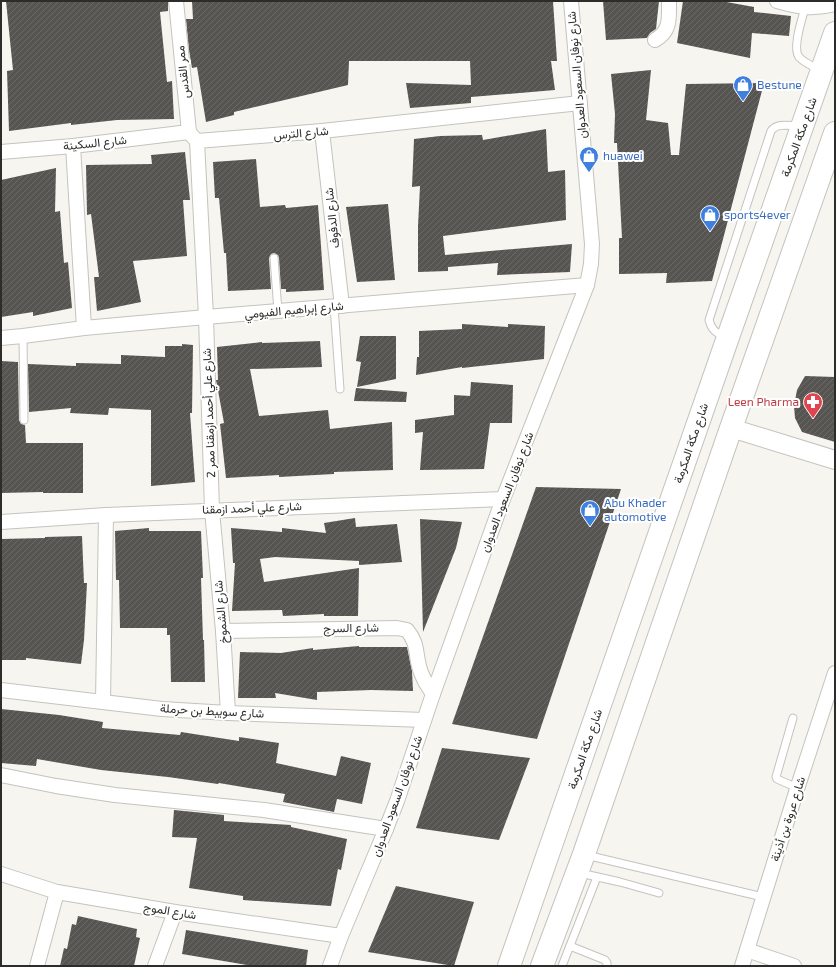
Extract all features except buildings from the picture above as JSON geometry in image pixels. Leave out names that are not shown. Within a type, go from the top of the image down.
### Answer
[{"type":"main road","name":"شارع مكة المكرمة","points":[[509,966],[835,33]]},
{"type":"main road","points":[[542,966],[586,868],[731,428],[835,133]]},
{"type":"street","name":"ممر القدس","points":[[176,1],[193,136]]},
{"type":"street","name":"شارع نوفان السعود العدوان","points":[[330,966],[386,829],[503,499],[587,284],[591,264],[592,244],[571,1]]},
{"type":"street","points":[[655,40],[665,32],[668,27],[669,1]]},
{"type":"street","points":[[777,1],[805,8],[835,4]]},
{"type":"street","name":"شارع الترس","points":[[193,136],[322,131],[580,103]]},
{"type":"street","name":"شارع الدفوف","points":[[322,131],[338,306]]},
{"type":"street","name":"شارع السكينة","points":[[1,152],[193,136]]},
{"type":"street","points":[[193,136],[206,317]]},
{"type":"street","points":[[73,146],[84,328]]},
{"type":"street","name":"شارع إبراهيم الفيومي","points":[[1,338],[84,328],[587,284]]},
{"type":"street","name":"شارع علي أحمد ازمقنا ممر 2","points":[[206,317],[212,510]]},
{"type":"street","points":[[731,428],[835,460]]},
{"type":"street","name":"شارع علي أحمد ازمقنا","points":[[1,522],[212,510],[503,499]]},
{"type":"street","name":"شارع الشموخ","points":[[212,510],[223,631],[228,713]]},
{"type":"street","points":[[103,702],[106,515]]},
{"type":"street","name":"شارع السرج","points":[[223,631],[397,628],[407,630],[415,644],[422,675],[433,694]]},
{"type":"street","name":"شارع عروة بن أذينة","points":[[742,966],[835,673]]},
{"type":"street","name":"شارع سويبط بن حرملة","points":[[1,690],[162,709],[228,713],[424,720]]},
{"type":"street","points":[[1,775],[56,786],[115,795],[264,810],[386,829]]},
{"type":"street","name":"شارع الموج","points":[[1,874],[57,892],[175,912],[341,936]]},
{"type":"street","points":[[36,966],[57,892]]},
{"type":"street","points":[[155,966],[175,912]]},
{"type":"street","points":[[747,950],[794,966]]},
{"type":"lane","points":[[805,8],[796,52],[801,59],[822,71]]},
{"type":"lane","points":[[274,258],[278,311]]},
{"type":"lane","points":[[338,306],[340,389]]},
{"type":"lane","points":[[23,336],[24,420]]},
{"type":"lane","points":[[793,718],[776,777],[777,780],[793,786],[798,786]]},
{"type":"lane","points":[[586,868],[620,882],[659,893]]},
{"type":"lane","points":[[586,868],[763,896]]},
{"type":"lane","points":[[562,966],[570,946],[586,868]]},
{"type":"lane","points":[[570,946],[605,960],[607,966]]},
{"type":"place","name":"Bestune","points":[[743,102]]},
{"type":"place","name":"huawei","points":[[589,173]]},
{"type":"place","name":"sports4ever","points":[[710,232]]},
{"type":"place","name":"Leen Pharma","points":[[813,419]]},
{"type":"place","name":"Abu Khader automotive","points":[[590,527]]}]
